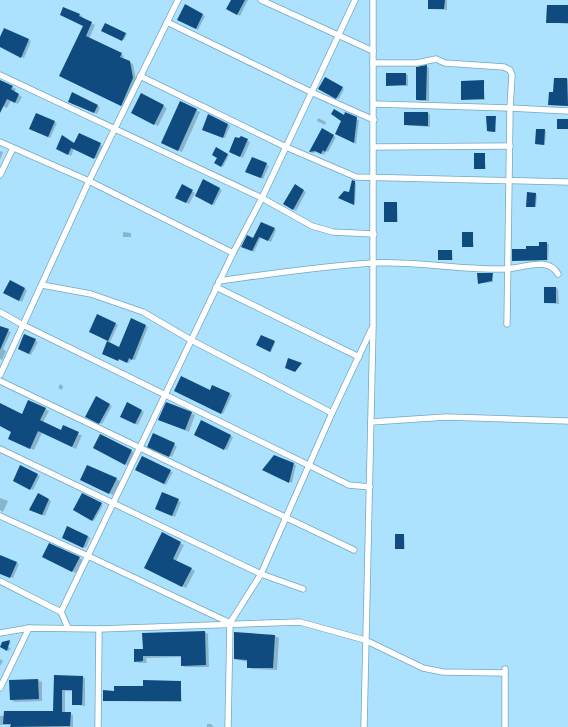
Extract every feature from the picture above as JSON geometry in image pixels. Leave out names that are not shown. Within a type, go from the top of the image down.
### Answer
[{"type":"street","points":[[0,375],[89,181],[178,0]]},
{"type":"street","points":[[261,0],[373,51]]},
{"type":"street","points":[[62,612],[218,284],[262,198],[355,0]]},
{"type":"street","points":[[364,727],[374,263],[373,0]]},
{"type":"street","points":[[167,22],[311,92],[374,120]]},
{"type":"street","points":[[373,63],[417,63],[436,59],[445,63],[504,67],[510,70],[512,75],[510,108],[510,182],[506,269],[507,324]]},
{"type":"street","points":[[0,75],[262,198],[312,226],[333,232],[374,234]]},
{"type":"street","points":[[140,76],[286,146],[356,177],[510,182],[568,182]]},
{"type":"street","points":[[374,104],[568,111]]},
{"type":"street","points":[[0,142],[89,181],[233,253]]},
{"type":"street","points":[[374,148],[510,146]]},
{"type":"street","points":[[0,175],[13,148]]},
{"type":"street","points":[[218,284],[291,271],[374,263],[506,269],[546,264],[555,268],[558,274]]},
{"type":"street","points":[[218,284],[359,357]]},
{"type":"street","points":[[42,285],[91,294],[143,312],[191,340],[332,413]]},
{"type":"street","points":[[0,312],[23,325],[309,464],[349,485],[370,487]]},
{"type":"street","points":[[228,727],[230,623],[261,574],[332,413],[373,326]]},
{"type":"street","points":[[0,381],[354,550]]},
{"type":"street","points":[[371,422],[446,417],[568,421]]},
{"type":"street","points":[[0,449],[261,574],[303,589]]},
{"type":"street","points":[[0,516],[230,623]]},
{"type":"street","points":[[0,581],[62,612],[68,628]]},
{"type":"street","points":[[0,633],[29,628],[99,629],[230,623],[300,622],[365,640],[423,668],[443,672],[505,671],[505,727]]},
{"type":"street","points":[[0,688],[29,628]]},
{"type":"street","points":[[98,727],[99,629]]},
{"type":"building","points":[[231,0],[245,0],[237,15],[226,9]]},
{"type":"building","points":[[428,0],[445,0],[444,9],[428,9]]},
{"type":"building","points":[[185,4],[203,14],[196,29],[177,20]]},
{"type":"building","points":[[547,5],[568,5],[568,23],[546,23]]},
{"type":"building","points":[[63,7],[80,14],[79,16],[92,22],[86,36],[122,53],[120,57],[130,61],[133,78],[121,106],[59,76],[83,26],[60,15]]},
{"type":"building","points":[[105,23],[126,33],[122,41],[101,31]]},
{"type":"building","points":[[4,28],[29,39],[21,58],[0,47],[0,37]]},
{"type":"building","points":[[427,65],[426,100],[416,100],[416,67]]},
{"type":"building","points":[[386,73],[406,73],[406,85],[386,86]]},
{"type":"building","points":[[325,77],[343,87],[336,99],[318,89]]},
{"type":"building","points":[[554,78],[567,78],[568,106],[548,105],[549,92],[553,92]]},
{"type":"building","points":[[0,80],[13,86],[11,89],[19,94],[15,103],[7,99],[0,113]]},
{"type":"building","points":[[484,80],[484,99],[461,100],[461,81]]},
{"type":"building","points":[[72,92],[98,105],[94,113],[68,102]]},
{"type":"building","points":[[141,93],[164,105],[154,125],[131,113]]},
{"type":"building","points":[[180,101],[197,109],[178,151],[161,143]]},
{"type":"building","points":[[334,109],[344,115],[345,112],[357,117],[354,143],[335,134],[341,121],[331,114]]},
{"type":"building","points":[[404,112],[428,112],[428,126],[404,125]]},
{"type":"building","points":[[36,113],[55,121],[48,137],[29,129]]},
{"type":"building","points":[[208,114],[228,124],[223,138],[202,130]]},
{"type":"building","points":[[486,116],[496,116],[495,132],[487,131]]},
{"type":"building","points":[[557,119],[568,119],[568,129],[557,129]]},
{"type":"building","points":[[322,128],[334,135],[325,152],[323,150],[321,154],[315,151],[309,152]]},
{"type":"building","points":[[536,129],[545,129],[544,145],[535,144]]},
{"type":"building","points":[[79,133],[101,143],[94,159],[71,148],[68,155],[56,149],[62,135],[74,143]]},
{"type":"building","points":[[241,136],[248,139],[240,157],[229,152],[235,137],[239,138]]},
{"type":"building","points":[[216,147],[228,154],[221,167],[214,163],[217,158],[212,155]]},
{"type":"building","points":[[474,153],[485,153],[485,169],[474,169]]},
{"type":"building","points":[[252,157],[267,163],[261,178],[245,172]]},
{"type":"building","points":[[203,179],[220,188],[212,205],[195,196]]},
{"type":"building","points":[[352,180],[355,181],[354,205],[338,198],[344,191],[349,192]]},
{"type":"building","points":[[182,184],[193,190],[186,203],[175,198]]},
{"type":"building","points":[[295,184],[304,190],[293,210],[283,204]]},
{"type":"building","points":[[527,192],[536,193],[535,207],[526,207]]},
{"type":"building","points":[[384,202],[397,202],[397,222],[384,222]]},
{"type":"building","points":[[261,222],[275,228],[268,241],[259,237],[252,251],[241,247],[247,235],[253,238]]},
{"type":"building","points":[[462,232],[473,232],[473,247],[462,247]]},
{"type":"building","points":[[539,242],[547,242],[547,260],[512,261],[512,249],[526,249],[526,246],[539,246]]},
{"type":"building","points":[[438,250],[452,250],[452,260],[438,260]]},
{"type":"building","points":[[477,273],[493,273],[492,281],[478,284]]},
{"type":"building","points":[[10,280],[25,288],[19,301],[3,293]]},
{"type":"building","points":[[544,287],[556,287],[556,303],[544,303]]},
{"type":"building","points":[[97,314],[116,323],[108,341],[89,332]]},
{"type":"building","points":[[131,318],[146,325],[132,360],[129,358],[127,363],[102,354],[107,341],[119,347]]},
{"type":"building","points":[[0,326],[9,329],[0,350]]},
{"type":"building","points":[[24,334],[36,339],[29,354],[18,349]]},
{"type":"building","points":[[261,335],[275,341],[270,352],[256,345]]},
{"type":"building","points":[[288,358],[302,363],[295,372],[285,368]]},
{"type":"building","points":[[181,376],[210,390],[212,385],[230,393],[221,414],[174,391]]},
{"type":"building","points":[[96,396],[110,404],[99,424],[85,417]]},
{"type":"building","points":[[28,400],[46,408],[40,420],[61,430],[63,425],[79,432],[72,447],[38,431],[30,449],[8,439],[11,432],[0,426],[0,403],[22,414]]},
{"type":"building","points":[[127,402],[142,410],[135,424],[120,417]]},
{"type":"building","points":[[166,402],[192,412],[185,430],[158,420]]},
{"type":"building","points":[[201,420],[231,435],[224,450],[194,435]]},
{"type":"building","points":[[153,433],[175,443],[169,457],[147,447]]},
{"type":"building","points":[[100,434],[132,450],[125,465],[93,448]]},
{"type":"building","points":[[274,455],[294,463],[289,483],[262,470]]},
{"type":"building","points":[[142,456],[171,470],[164,484],[135,470]]},
{"type":"building","points":[[20,465],[38,474],[30,490],[13,481]]},
{"type":"building","points":[[87,465],[117,478],[109,494],[80,480]]},
{"type":"building","points":[[162,492],[179,499],[172,516],[155,509]]},
{"type":"building","points":[[38,493],[49,499],[42,515],[29,510]]},
{"type":"building","points":[[82,493],[102,503],[92,521],[73,510]]},
{"type":"building","points":[[67,526],[88,536],[83,548],[62,538]]},
{"type":"building","points":[[162,532],[181,542],[173,559],[192,568],[182,587],[144,568]]},
{"type":"building","points":[[395,534],[404,534],[404,549],[395,549]]},
{"type":"building","points":[[49,543],[80,557],[72,572],[42,557]]},
{"type":"building","points":[[0,555],[17,562],[10,578],[0,574]]},
{"type":"building","points":[[205,631],[206,665],[181,666],[181,656],[143,656],[143,661],[134,662],[134,649],[143,649],[142,633]]},
{"type":"building","points":[[234,632],[275,635],[273,668],[247,668],[247,660],[234,659]]},
{"type":"building","points":[[10,640],[7,651],[0,647],[2,642]]},
{"type":"building","points":[[54,675],[83,676],[82,705],[72,705],[72,690],[62,690],[62,712],[71,712],[70,726],[10,727],[11,724],[3,724],[4,711],[53,711]]},
{"type":"building","points":[[38,679],[39,699],[10,700],[9,680]]},
{"type":"building","points":[[143,680],[181,681],[181,701],[103,701],[103,690],[114,691],[114,686],[143,686]]}]
